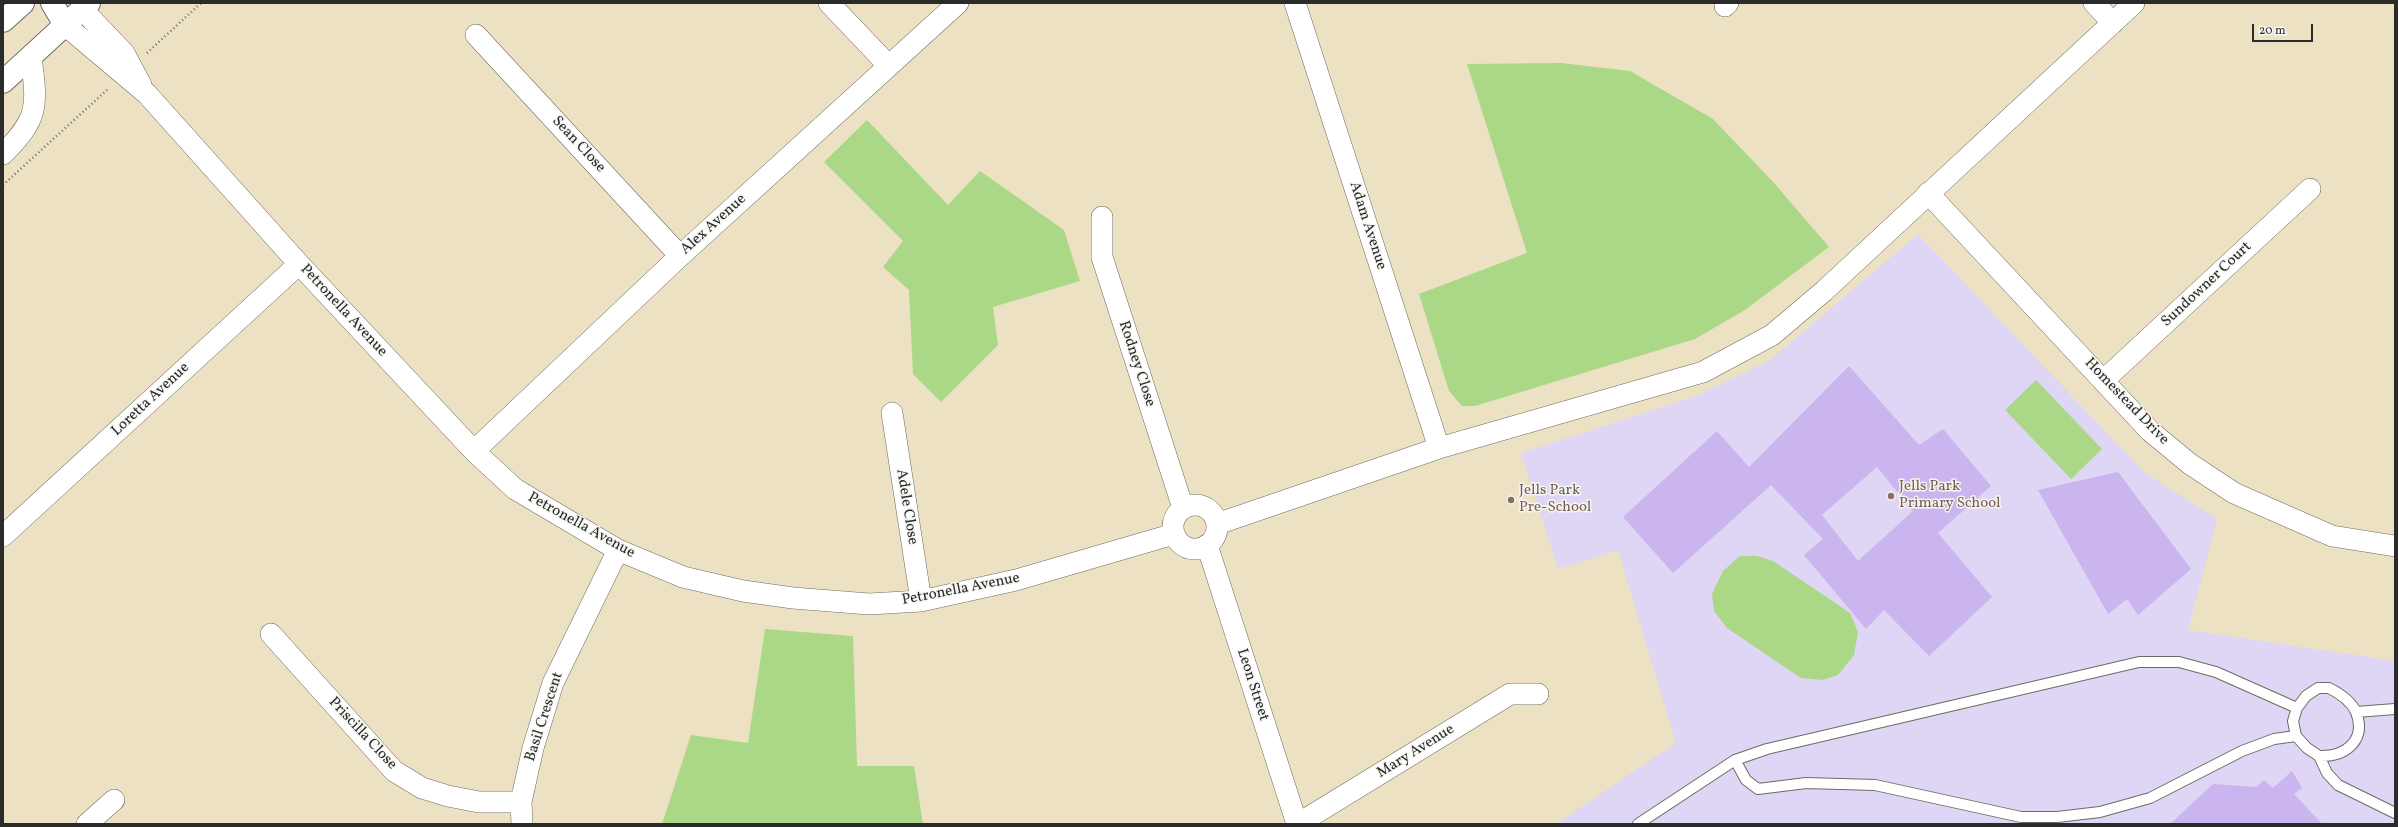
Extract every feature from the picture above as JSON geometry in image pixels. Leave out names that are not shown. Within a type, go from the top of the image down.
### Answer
[{"type":"main road","points":[[3,21],[23,3]]},
{"type":"main road","points":[[52,3],[65,25]]},
{"type":"main road","points":[[3,82],[65,25],[81,5]]},
{"type":"street","points":[[829,3],[889,66]]},
{"type":"street","name":"Alex Avenue","points":[[474,451],[680,256],[958,3]]},
{"type":"street","name":"Adam Avenue","points":[[1295,3],[1439,448]]},
{"type":"street","points":[[2094,3],[2113,23]]},
{"type":"street","points":[[1217,524],[1439,448],[1703,372],[1772,335],[1824,291],[2134,3]]},
{"type":"street","name":"Petronella Avenue","points":[[81,5],[124,53],[127,71]]},
{"type":"street","name":"Petronella Avenue","points":[[65,25],[127,71],[299,264],[474,451],[515,488],[618,550],[683,576],[742,591],[793,598],[869,604],[921,601],[1016,580],[1174,534]]},
{"type":"street","name":"Sean Close","points":[[476,35],[680,256]]},
{"type":"street","points":[[3,154],[20,136],[35,110],[36,97],[31,56]]},
{"type":"street","name":"Sundowner Court","points":[[2104,380],[2310,189]]},
{"type":"street","name":"Homestead Drive","points":[[1928,193],[2150,430],[2190,464],[2234,493],[2332,536],[2395,546]]},
{"type":"street","name":"Rodney Close","points":[[1102,217],[1102,257],[1183,508]]},
{"type":"street","name":"Loretta Avenue","points":[[3,536],[299,264]]},
{"type":"street","name":"Adele Close","points":[[892,413],[921,601]]},
{"type":"street","points":[[1190,505],[1205,507],[1211,511],[1217,524],[1213,540],[1207,545],[1195,549],[1187,548],[1177,540],[1174,534],[1173,525],[1176,516],[1183,508],[1190,505]]},
{"type":"street","name":"Leon Street","points":[[1207,545],[1298,824]]},
{"type":"street","name":"Basil Crescent","points":[[522,824],[521,802],[553,683],[618,550]]},
{"type":"street","name":"Priscilla Close","points":[[271,634],[394,771],[422,788],[448,796],[479,802],[521,802]]},
{"type":"street","name":"Mary Avenue","points":[[1298,824],[1510,694],[1538,694]]},
{"type":"street","points":[[87,824],[114,800]]},
{"type":"lane","points":[[1638,824],[1735,760],[1766,749],[2139,662],[2179,662],[2216,672],[2297,708]]},
{"type":"lane","points":[[2319,756],[2333,756],[2345,751],[2354,742],[2359,729],[2356,712],[2340,694],[2329,688],[2318,688],[2306,696],[2297,708],[2293,721],[2296,736],[2307,748],[2319,756],[2327,772],[2338,785],[2395,813]]},
{"type":"lane","points":[[2356,712],[2395,709]]},
{"type":"lane","points":[[1735,760],[1746,780],[1758,789],[1806,784],[1875,785],[2021,818],[2058,817],[2100,812],[2150,798],[2242,751],[2274,739],[2296,736]]},
{"type":"lane","points":[[1644,824],[1652,815]]},
{"type":"path","points":[[3,185],[201,3]]},
{"type":"shaded area","name":"Jells Park Primary School","points":[[1918,234],[2145,473],[2217,519],[2188,630],[2395,661],[2395,824],[1556,824],[1676,743],[1618,550],[1558,569],[1521,453],[1696,396],[1769,361]]},
{"type":"green space","points":[[1561,63],[1630,71],[1713,119],[1774,183],[1829,247],[1745,310],[1695,339],[1475,406],[1462,406],[1449,391],[1419,294],[1527,253],[1467,64]]},
{"type":"green space","points":[[867,120],[948,205],[980,171],[1064,230],[1080,281],[993,307],[998,345],[941,402],[913,374],[909,290],[883,267],[903,241],[824,162]]},
{"type":"green space","points":[[2036,380],[2102,449],[2071,479],[2005,410]]},
{"type":"green space","points":[[1740,556],[1757,556],[1773,561],[1850,613],[1858,632],[1854,655],[1838,675],[1823,680],[1801,678],[1727,628],[1714,611],[1712,594],[1723,571]]},
{"type":"green space","points":[[765,629],[853,636],[857,766],[914,766],[923,824],[662,824],[691,735],[748,743]]},
{"type":"building","points":[[1849,366],[1919,445],[1943,429],[1991,486],[1938,533],[1992,597],[1929,656],[1884,610],[1866,629],[1804,555],[1823,539],[1771,485],[1673,573],[1623,517],[1717,431],[1749,467]],"holes":[[[1877,467],[1913,511],[1858,561],[1822,515]]]},
{"type":"building","points":[[2118,472],[2191,569],[2138,615],[2127,599],[2108,614],[2038,490]]},
{"type":"building","points":[[2292,771],[2302,788],[2294,794],[2322,824],[2170,824],[2213,784],[2256,787],[2264,780],[2273,788]]},
{"type":"place","name":"Jells Park Primary School","points":[[1891,496]]},
{"type":"place","name":"Jells Park Pre-School","points":[[1511,500]]}]
